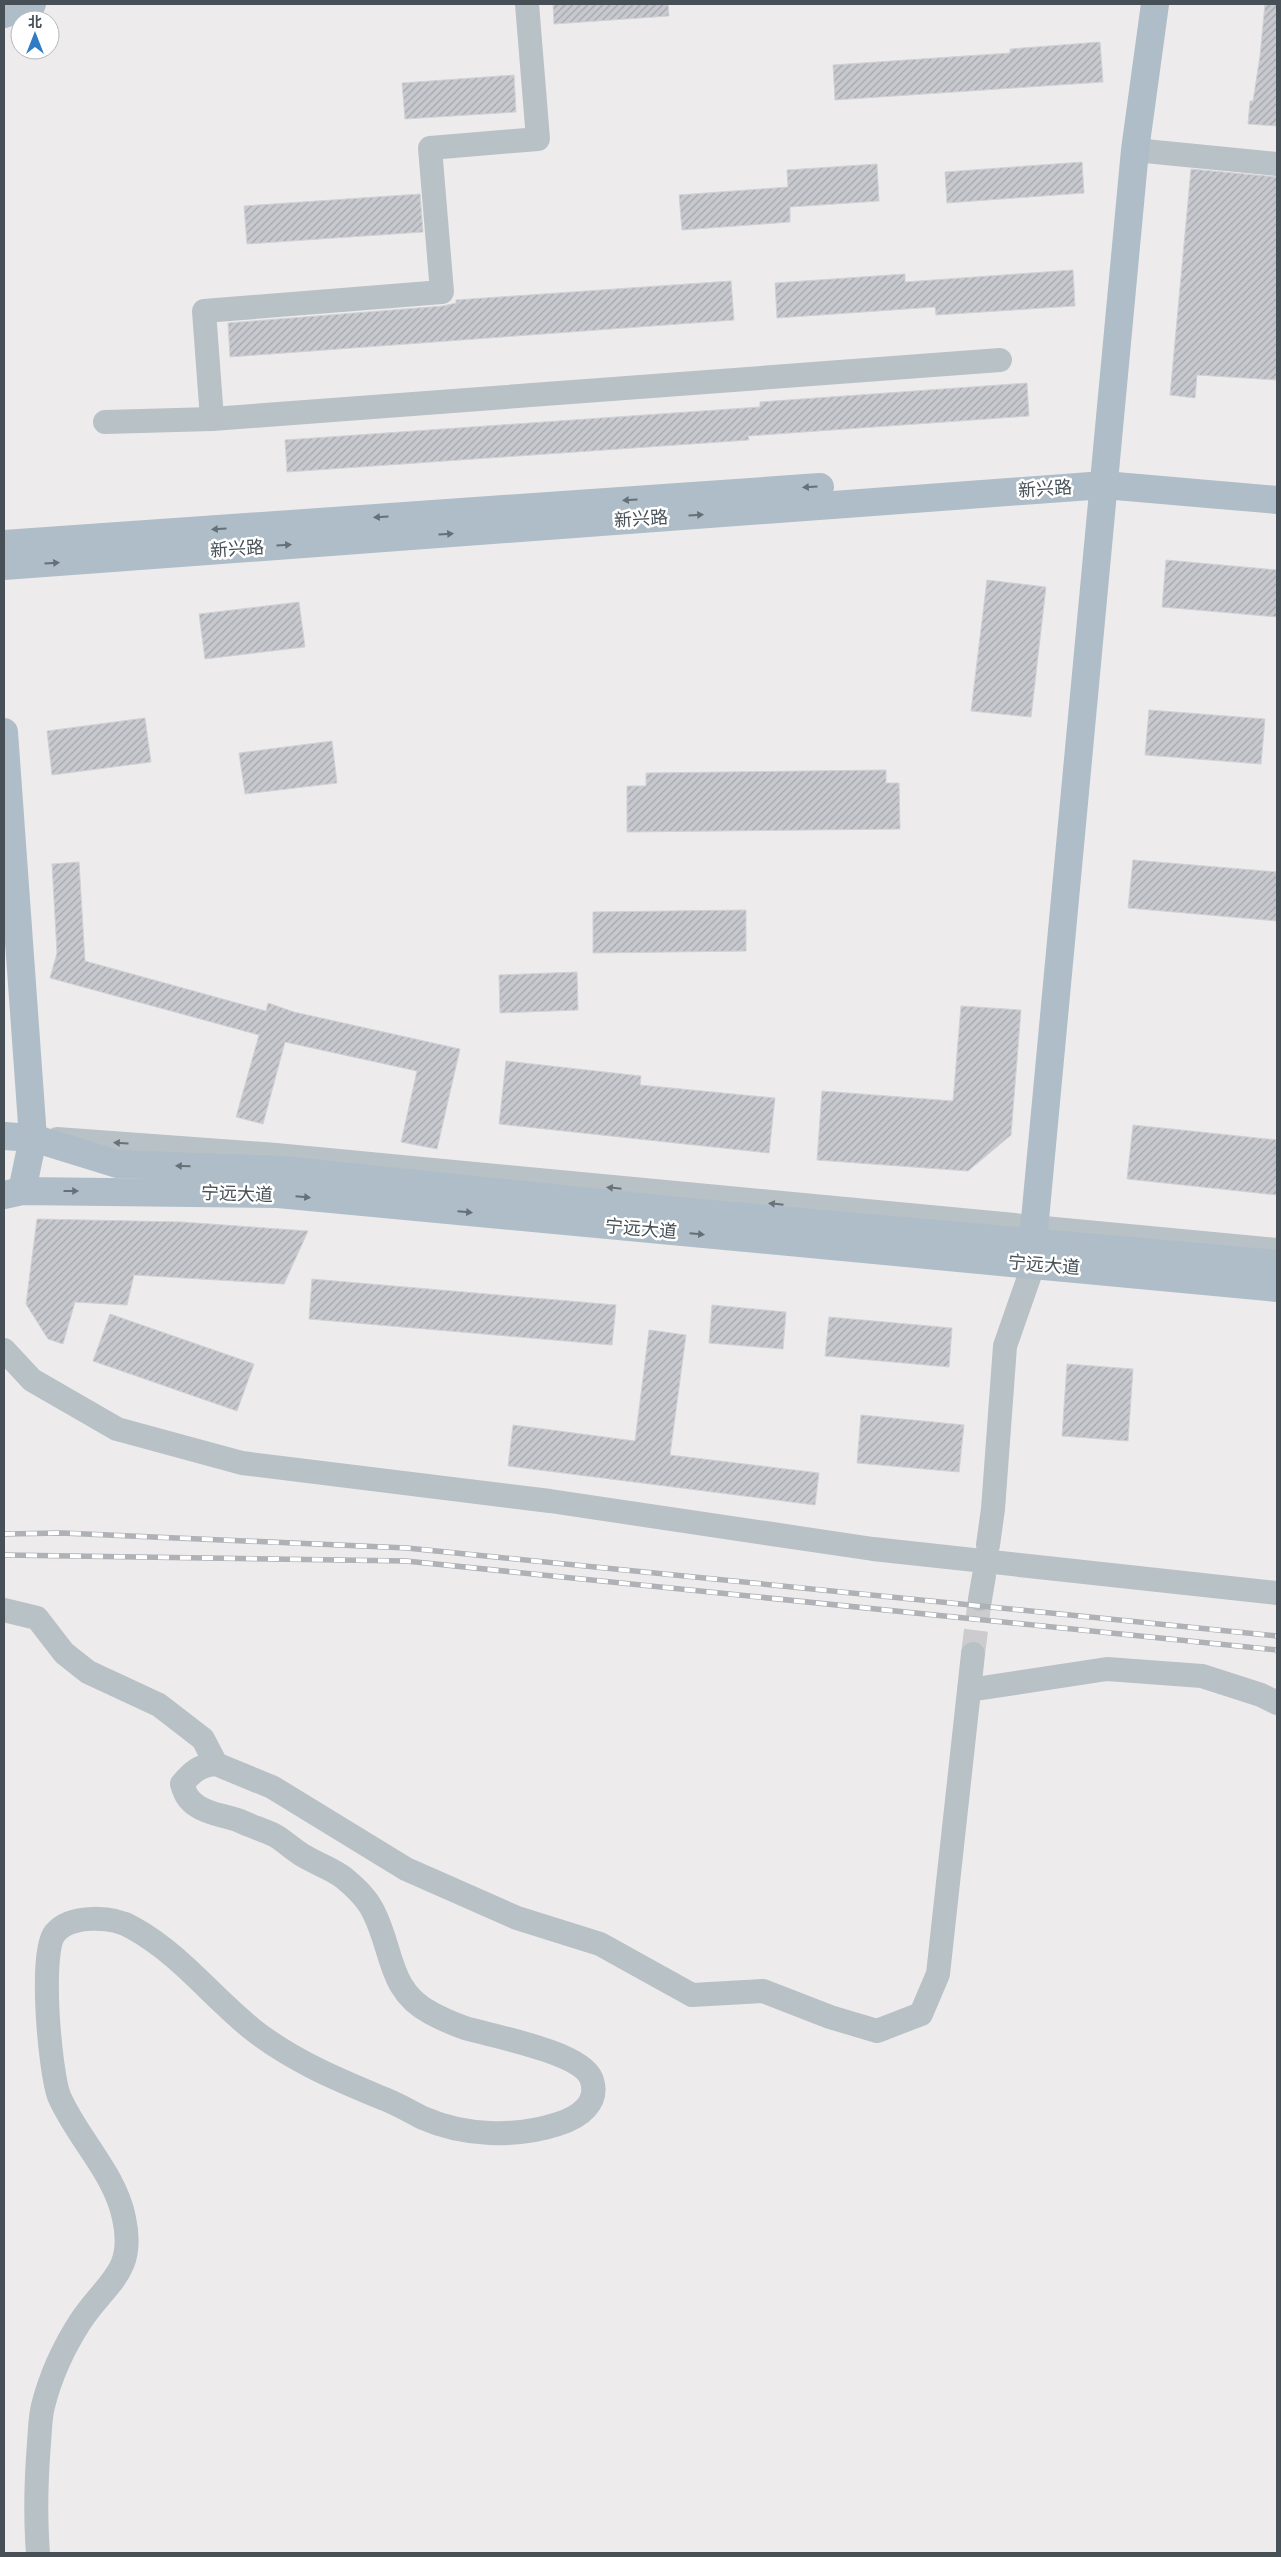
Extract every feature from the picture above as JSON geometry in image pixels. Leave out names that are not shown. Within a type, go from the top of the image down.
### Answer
[{"type":"main road","points":[[4,14],[32,4]]},
{"type":"main road","points":[[1034,1244],[1135,150],[1155,4]]},
{"type":"main road","name":"新兴路","points":[[4,544],[1105,476],[1277,482]]},
{"type":"main road","name":"新兴路","points":[[4,566],[1105,476],[1277,500]]},
{"type":"main road","points":[[4,732],[5,788],[33,1138],[13,1193]]},
{"type":"main road","name":"宁远大道","points":[[4,1136],[33,1138],[117,1164],[282,1170],[678,1211],[1277,1264]]},
{"type":"main road","name":"宁远大道","points":[[13,1193],[278,1194],[1034,1244],[1277,1288]]},
{"type":"street","points":[[212,420],[204,311],[442,292],[430,148],[538,139],[527,4]]},
{"type":"street","points":[[1135,150],[1277,164]]},
{"type":"street","points":[[105,422],[212,420],[1000,360]]},
{"type":"street","points":[[988,1545],[993,1510],[1006,1346],[1034,1244]]},
{"type":"street","name":"宁远大道","points":[[1034,1244],[1277,1250]]},
{"type":"street","points":[[4,1350],[32,1380],[116,1429],[242,1463],[550,1501],[873,1549],[1277,1593]]},
{"type":"street","points":[[980,1600],[984,1576]]},
{"type":"street","points":[[4,1610],[37,1618],[64,1653],[88,1672],[159,1705],[203,1738],[216,1764]]},
{"type":"street","points":[[38,2553],[35,2501],[42,2408],[62,2356],[80,2321],[124,2266],[128,2250],[120,2204],[100,2165],[60,2099],[55,2081],[47,2000],[48,1951],[53,1935],[68,1924],[84,1920],[118,1921],[132,1927],[177,1958],[252,2029],[307,2066],[324,2075],[396,2103],[426,2119],[461,2130],[493,2133],[528,2132],[559,2124],[576,2117],[589,2106],[592,2092],[590,2076],[578,2065],[516,2039],[463,2027],[429,2012],[416,2003],[404,1991],[396,1976],[389,1960],[386,1942],[374,1911],[365,1898],[341,1875],[300,1854],[277,1836],[200,1808],[186,1797],[182,1784],[192,1772],[207,1765],[216,1764],[272,1787],[406,1869],[517,1918],[600,1944],[692,1995],[762,1991],[830,2017],[877,2031],[921,2014],[938,1974],[973,1654]]},
{"type":"street","points":[[969,1690],[1106,1669],[1202,1676],[1261,1695],[1277,1703]]},
{"type":"building","points":[[553,4],[668,4],[669,16],[554,24]]},
{"type":"building","points":[[1265,4],[1277,4],[1277,126],[1248,124],[1250,101],[1253,101],[1260,56]]},
{"type":"building","points":[[1100,42],[1103,82],[835,100],[833,65],[1010,53],[1010,49]]},
{"type":"building","points":[[514,75],[516,112],[405,119],[402,83]]},
{"type":"building","points":[[1082,162],[1084,193],[947,203],[945,172]]},
{"type":"building","points":[[877,164],[879,201],[790,207],[790,222],[682,230],[679,195],[788,187],[787,170]]},
{"type":"building","points":[[1191,169],[1277,177],[1277,380],[1197,375],[1195,398],[1170,395]]},
{"type":"building","points":[[420,194],[423,232],[247,244],[244,206]]},
{"type":"building","points":[[1073,270],[1075,306],[936,315],[935,307],[777,318],[775,283],[905,274],[905,282]]},
{"type":"building","points":[[731,281],[734,320],[230,357],[228,323],[443,306],[456,303],[456,300]]},
{"type":"building","points":[[1027,383],[1029,416],[748,436],[749,440],[287,472],[285,440],[760,407],[760,402]]},
{"type":"building","points":[[1166,560],[1277,570],[1277,617],[1162,607]]},
{"type":"building","points":[[987,580],[1046,587],[1031,717],[971,711]]},
{"type":"building","points":[[299,602],[305,647],[205,659],[199,614]]},
{"type":"building","points":[[1149,710],[1265,719],[1261,764],[1145,755]]},
{"type":"building","points":[[145,718],[151,762],[52,775],[47,731]]},
{"type":"building","points":[[332,741],[337,783],[245,794],[239,753]]},
{"type":"building","points":[[886,770],[886,783],[899,783],[900,829],[627,832],[627,786],[646,786],[646,773]]},
{"type":"building","points":[[1133,860],[1277,872],[1277,921],[1128,908]]},
{"type":"building","points":[[79,862],[85,961],[266,1011],[268,1003],[294,1012],[460,1049],[437,1149],[401,1142],[417,1071],[285,1042],[263,1124],[236,1117],[259,1035],[50,978],[57,953],[52,864]]},
{"type":"building","points":[[746,910],[746,951],[593,953],[593,912]]},
{"type":"building","points":[[577,972],[578,1010],[500,1013],[499,975]]},
{"type":"building","points":[[961,1006],[1021,1010],[1011,1135],[968,1171],[817,1160],[822,1091],[953,1101]]},
{"type":"building","points":[[506,1061],[641,1076],[640,1085],[775,1098],[769,1153],[499,1124]]},
{"type":"building","points":[[1133,1125],[1277,1140],[1277,1195],[1127,1179]]},
{"type":"building","points":[[37,1219],[182,1222],[308,1231],[284,1284],[134,1275],[127,1305],[75,1302],[63,1344],[48,1339],[26,1304]]},
{"type":"building","points":[[312,1279],[616,1305],[612,1345],[309,1319]]},
{"type":"building","points":[[712,1305],[786,1312],[783,1349],[709,1343]]},
{"type":"building","points":[[110,1314],[254,1364],[237,1411],[93,1361]]},
{"type":"building","points":[[829,1317],[952,1328],[949,1367],[825,1356]]},
{"type":"building","points":[[649,1330],[686,1335],[670,1455],[819,1473],[815,1505],[508,1466],[513,1425],[635,1441]]},
{"type":"building","points":[[1067,1364],[1133,1369],[1128,1441],[1062,1436]]},
{"type":"building","points":[[861,1415],[964,1425],[959,1472],[857,1463]]},
{"type":"tunnel","points":[[973,1654],[980,1599]]},
{"type":"railway","points":[[4,1534],[62,1533],[407,1548],[1277,1636]]},
{"type":"railway","points":[[4,1555],[406,1561],[1277,1650]]}]
